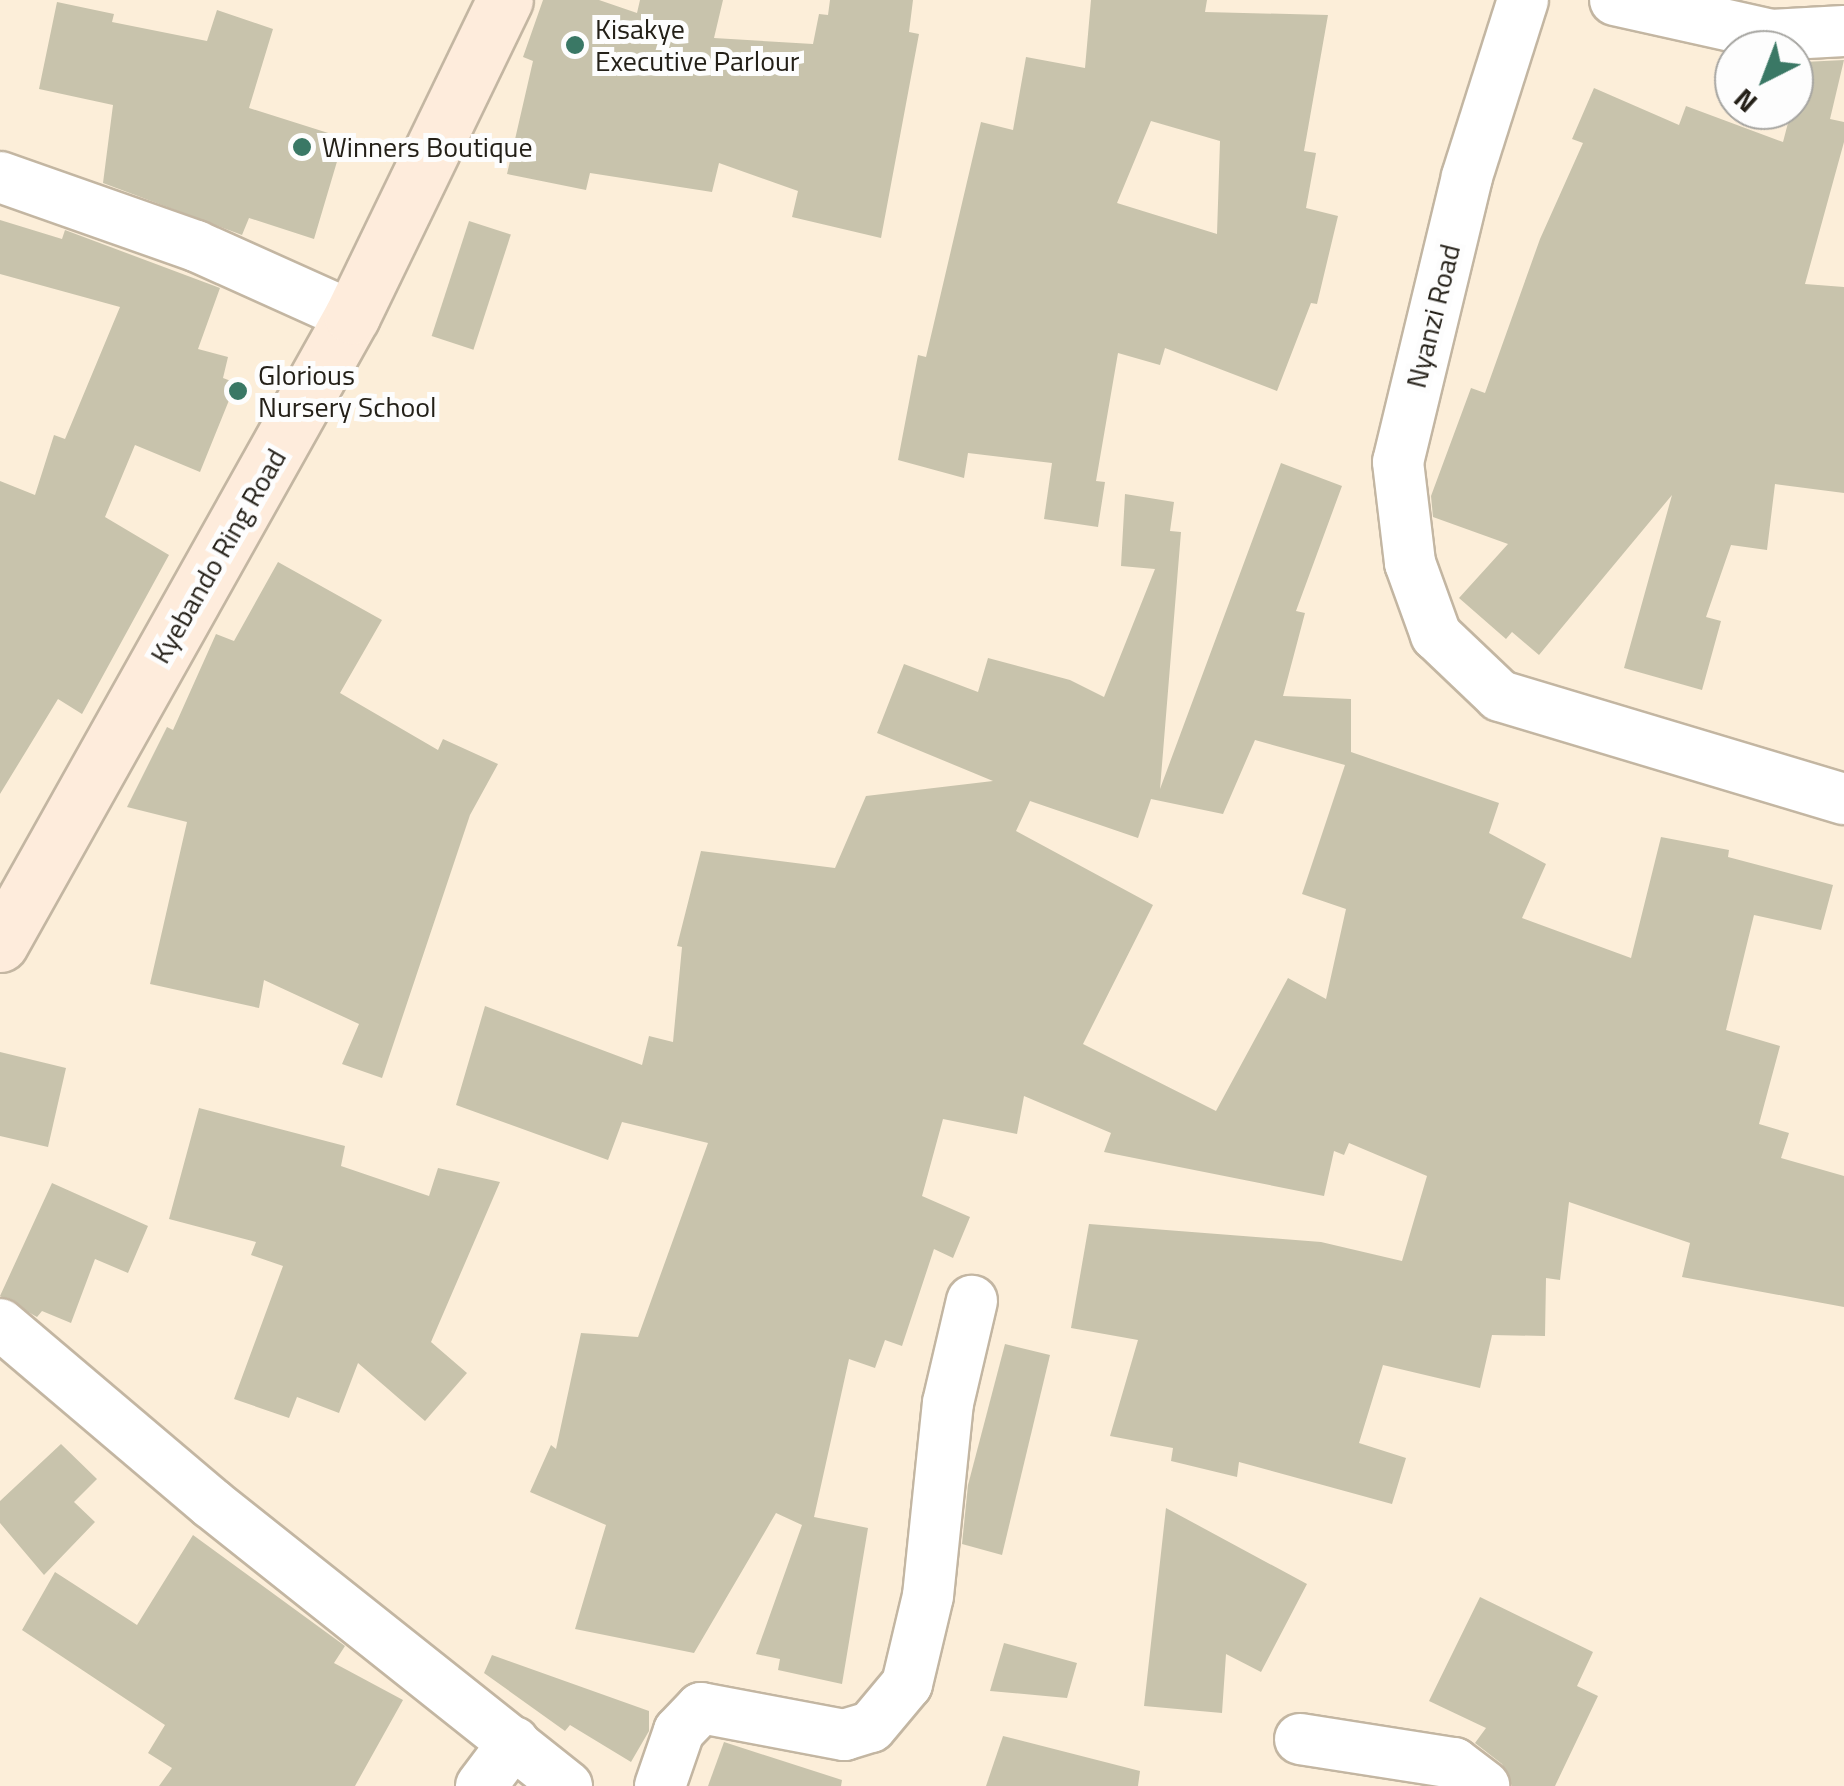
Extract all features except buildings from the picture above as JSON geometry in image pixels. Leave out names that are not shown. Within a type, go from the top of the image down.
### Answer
[{"type":"street","name":"Kyebando Ring Road","points":[[0,944],[352,316],[504,0]]},
{"type":"street","name":"Nyanzi Road","points":[[1523,0],[1467,177],[1398,462],[1410,563],[1436,636],[1500,696],[1844,798]]},
{"type":"street","points":[[1615,0],[1771,35],[1844,31]]},
{"type":"street","points":[[0,176],[196,246],[352,316]]},
{"type":"street","points":[[660,1786],[679,1731],[701,1708],[844,1735],[870,1727],[907,1684],[928,1596],[948,1403],[972,1301]]},
{"type":"street","points":[[0,1324],[211,1503],[568,1786]]},
{"type":"street","points":[[1300,1739],[1454,1764],[1484,1786]]},
{"type":"street","points":[[481,1786],[514,1742]]},
{"type":"place","name":"Kisakye Executive Parlour","points":[[575,45]]},
{"type":"place","name":"Winners Boutique","points":[[302,147]]},
{"type":"place","name":"Glorious Nursery School","points":[[238,391]]}]
